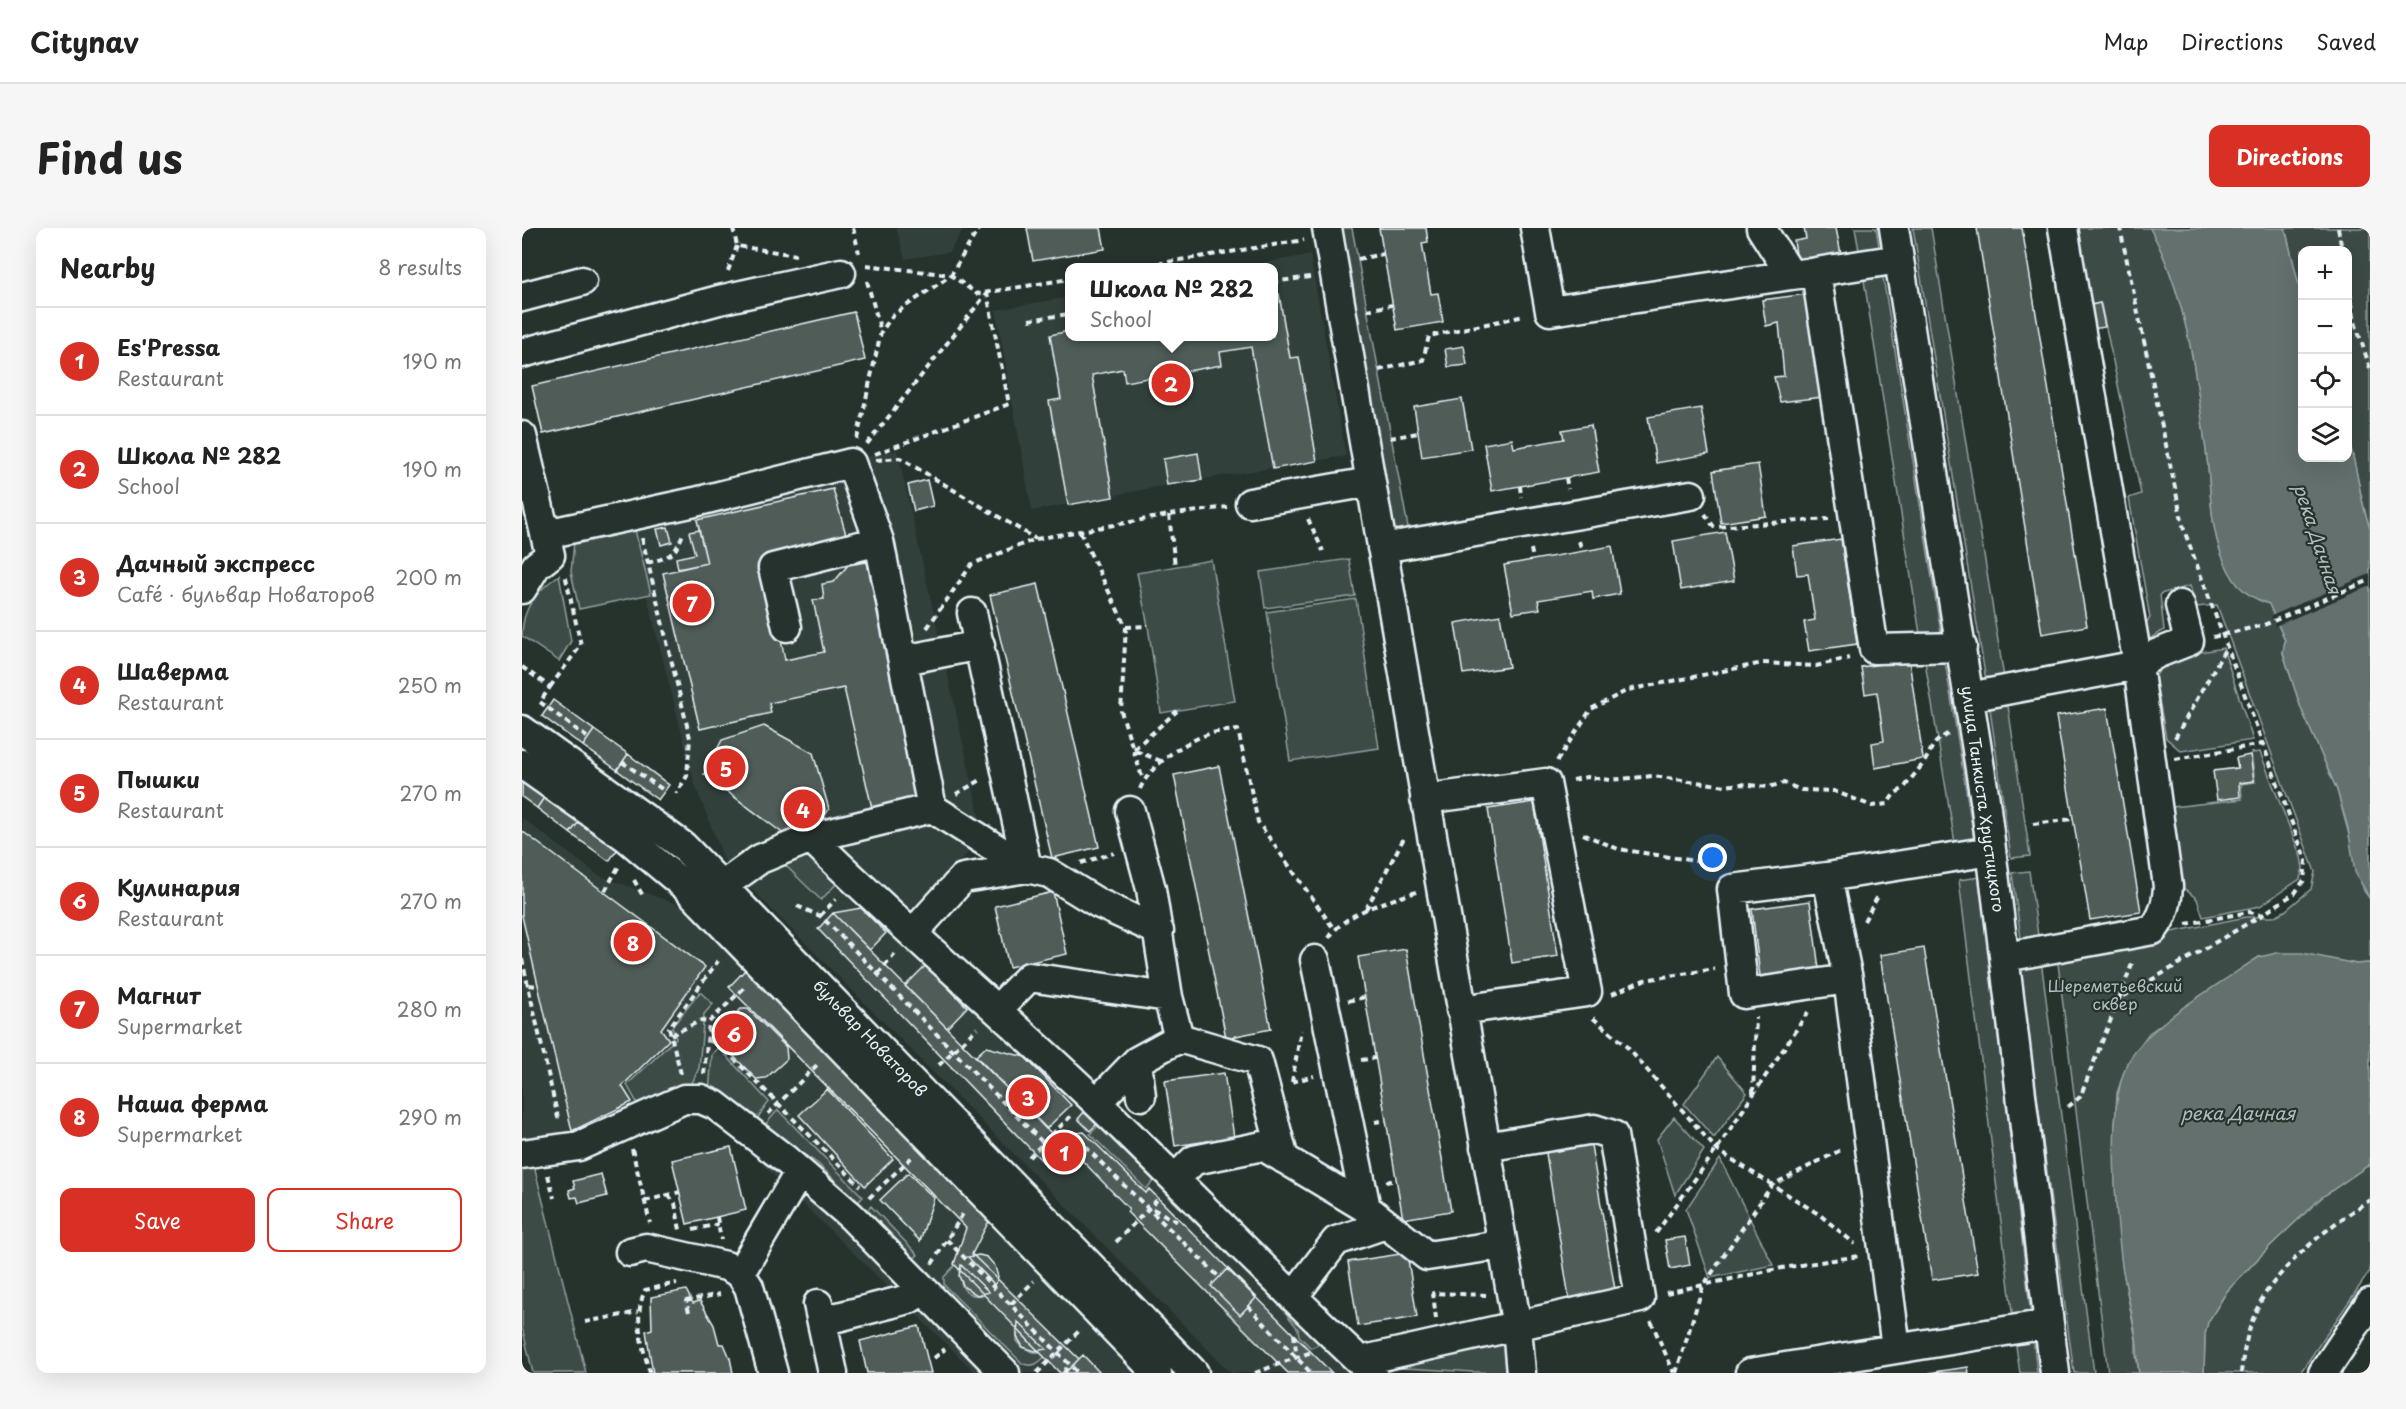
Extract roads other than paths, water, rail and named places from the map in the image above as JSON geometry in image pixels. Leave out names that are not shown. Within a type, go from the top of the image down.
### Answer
[{"type":"street","points":[[1536,228],[1550,311],[1899,259]]},
{"type":"street","points":[[1761,228],[1803,274],[1854,518],[1874,649],[1962,647]]},
{"type":"street","name":"улица Танкиста Хрустицкого","points":[[1894,228],[1962,647],[1991,851],[2055,1373]]},
{"type":"street","points":[[2005,957],[2153,930],[2167,905],[2168,886],[2138,665],[2063,228]]},
{"type":"street","points":[[1328,232],[1511,1296],[1521,1373]]},
{"type":"street","points":[[522,353],[850,264]]},
{"type":"street","points":[[522,297],[582,281]]},
{"type":"street","points":[[522,436],[548,544],[522,589]]},
{"type":"street","points":[[548,544],[636,514],[695,502],[851,463],[879,542],[932,808]]},
{"type":"street","points":[[1250,503],[1371,482]]},
{"type":"street","points":[[1382,548],[1691,495]]},
{"type":"street","points":[[787,627],[774,568],[879,542]]},
{"type":"street","points":[[1970,704],[2138,665],[2156,654],[2189,641],[2180,605]]},
{"type":"street","points":[[972,613],[1027,868]]},
{"type":"street","points":[[904,660],[980,645]]},
{"type":"street","name":"бульвар Новаторов","points":[[522,730],[683,846],[1194,1373]]},
{"type":"street","name":"бульвар Новаторов","points":[[522,764],[626,837],[686,887],[1157,1373]]},
{"type":"street","points":[[1425,799],[1546,787],[1587,992],[1585,999],[1461,1010]]},
{"type":"street","points":[[722,885],[760,859],[811,838],[932,808],[1027,868],[1049,873],[1098,903],[1159,931]]},
{"type":"street","points":[[1130,812],[1151,889],[1168,997],[1179,1038]]},
{"type":"street","points":[[811,838],[853,880],[1094,1100],[1366,1367],[1439,1343],[1640,1298],[1613,1135],[1594,1129],[1485,1147]]},
{"type":"street","points":[[1848,979],[1744,994],[1732,889],[1827,877],[1991,851]]},
{"type":"street","points":[[913,933],[963,878],[1027,868]]},
{"type":"street","points":[[1827,877],[1848,979],[1868,1136],[1875,1253],[1896,1348]]},
{"type":"street","points":[[1315,960],[1376,1216]]},
{"type":"street","points":[[997,1010],[1029,977],[1168,997]]},
{"type":"street","points":[[1094,1100],[1137,1062],[1179,1038],[1258,1060],[1284,1159]]},
{"type":"street","points":[[1137,1062],[1141,1096]]},
{"type":"street","points":[[522,1154],[579,1146],[625,1125],[693,1099],[715,1105],[799,1173],[861,1206],[921,1287],[1005,1373]]},
{"type":"street","points":[[1175,1179],[1194,1160],[1263,1146],[1376,1216],[1426,1256],[1501,1245]]},
{"type":"street","points":[[733,1283],[799,1173]]},
{"type":"street","points":[[1293,1297],[1336,1241],[1376,1216]]},
{"type":"street","points":[[644,1252],[726,1266],[733,1283]]},
{"type":"street","points":[[733,1283],[749,1287],[773,1373]]},
{"type":"street","points":[[833,1373],[820,1311],[909,1299],[921,1287]]},
{"type":"street","points":[[2323,1373],[2370,1303]]},
{"type":"street","points":[[1750,1373],[2048,1324]]},
{"type":"water","name":"река Дачная","points":[[2150,228],[2285,228],[2298,282],[2298,462],[2352,462],[2352,454],[2370,528],[2370,899],[2355,872],[2348,828],[2337,790],[2301,708],[2283,653],[2285,640],[2269,604],[2251,596],[2233,579],[2217,541],[2195,369],[2174,282]]},
{"type":"water","name":"река Дачная","points":[[2277,953],[2302,953],[2356,964],[2370,963],[2370,1164],[2321,1198],[2227,1291],[2208,1322],[2205,1334],[2204,1373],[2139,1373],[2136,1337],[2122,1265],[2115,1190],[2115,1130],[2122,1079],[2129,1061],[2151,1033],[2198,997],[2259,957]]},
{"type":"place","name":"Школа № 282","points":[[1171,383]]},
{"type":"place","name":"Магнит","points":[[692,603]]},
{"type":"place","name":"Пышки","points":[[726,768]]},
{"type":"place","name":"Шаверма","points":[[803,809]]},
{"type":"place","name":"Наша ферма","points":[[633,942]]},
{"type":"place","name":"Кулинария","points":[[734,1033]]},
{"type":"place","name":"Дачный экспресс","points":[[1028,1097]]},
{"type":"place","name":"Es'Pressa","points":[[1064,1152]]},
{"type":"park label","name":"Шереметьевский сквер","points":[[2115,995]]}]
